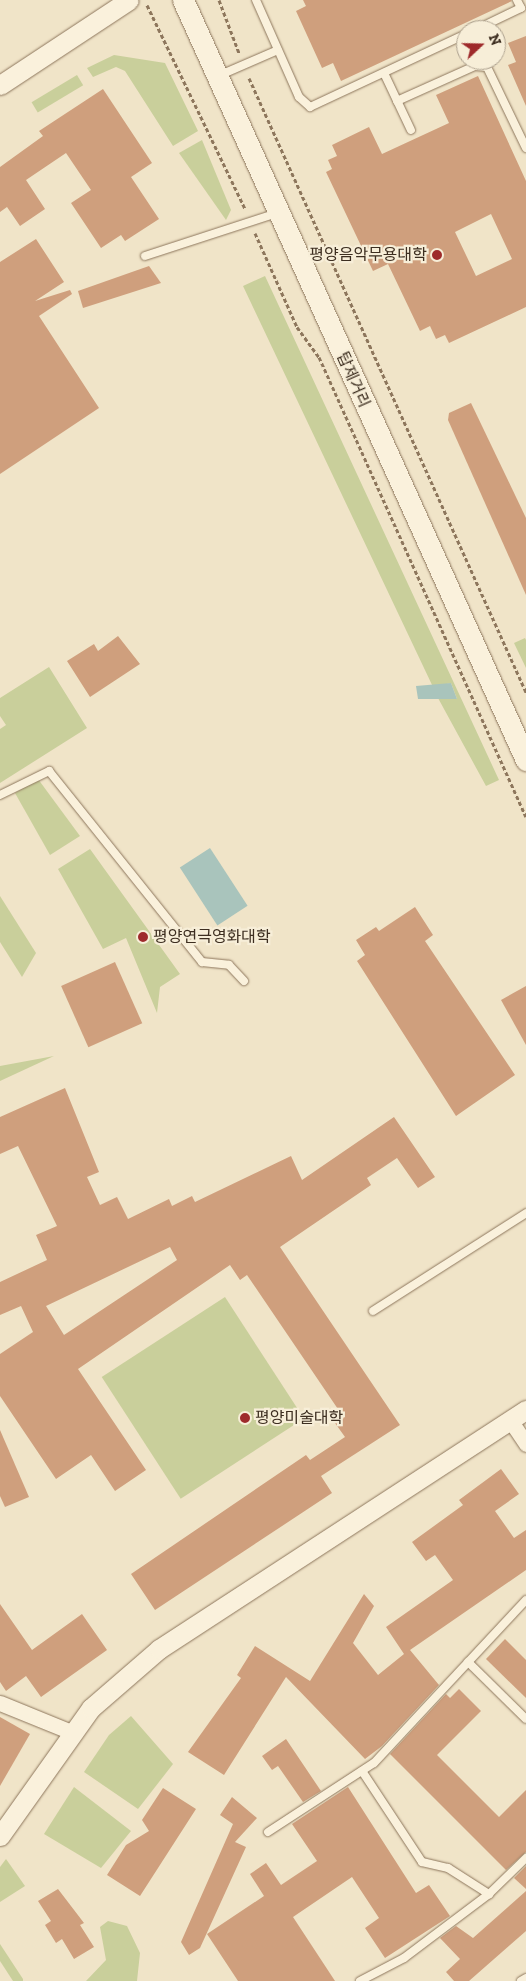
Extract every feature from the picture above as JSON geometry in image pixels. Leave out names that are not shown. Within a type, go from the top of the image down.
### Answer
[{"type":"main road","name":"탑제거리","points":[[183,0],[216,77],[526,760]]},
{"type":"street","points":[[0,85],[129,0]]},
{"type":"street","points":[[0,1836],[91,1708],[159,1649],[526,1410]]},
{"type":"street","points":[[510,1420],[526,1444]]},
{"type":"street","points":[[0,1703],[74,1733]]},
{"type":"lane","points":[[256,0],[299,97],[310,107],[456,39]]},
{"type":"lane","points":[[496,20],[521,8],[517,0]]},
{"type":"lane","points":[[216,77],[278,50]]},
{"type":"lane","points":[[397,101],[475,66],[487,68],[526,148]]},
{"type":"lane","points":[[384,73],[411,130]]},
{"type":"lane","points":[[145,256],[251,223],[277,212]]},
{"type":"lane","points":[[0,795],[49,771],[202,962],[229,965],[244,981]]},
{"type":"lane","points":[[373,1311],[526,1213]]},
{"type":"lane","points":[[268,1832],[362,1770],[526,1600]]},
{"type":"lane","points":[[468,1662],[526,1719]]},
{"type":"lane","points":[[362,1770],[422,1862],[448,1868],[489,1894]]},
{"type":"lane","points":[[360,1981],[404,1958],[489,1894],[526,1858]]},
{"type":"lane","points":[[521,1981],[526,1978]]},
{"type":"path","points":[[144,0],[251,223],[296,327],[319,357],[526,817]]},
{"type":"path","points":[[219,0],[244,65],[526,692]]},
{"type":"green space","points":[[114,55],[165,63],[198,131],[173,146],[125,71],[116,67],[93,77],[87,68]]},
{"type":"green space","points":[[77,75],[83,85],[38,113],[32,102]]},
{"type":"green space","points":[[202,140],[231,210],[226,220],[179,153]]},
{"type":"green space","points":[[265,276],[499,780],[486,786],[438,698],[457,699],[451,683],[433,687],[243,286]]},
{"type":"green space","points":[[525,638],[526,640],[526,668],[514,643]]},
{"type":"green space","points":[[49,667],[87,728],[0,783],[0,729],[6,725],[0,716],[0,698]]},
{"type":"green space","points":[[38,779],[80,836],[50,855],[15,793]]},
{"type":"green space","points":[[90,849],[180,974],[160,987],[157,1013],[126,938],[103,949],[58,869]]},
{"type":"green space","points":[[0,896],[36,953],[22,977],[0,942]]},
{"type":"green space","points":[[54,1056],[0,1081],[0,1066]]},
{"type":"green space","points":[[225,1297],[304,1419],[181,1499],[102,1377]]},
{"type":"green space","points":[[131,1716],[173,1764],[138,1809],[84,1772],[109,1735]]},
{"type":"green space","points":[[74,1787],[131,1831],[101,1868],[44,1834]]},
{"type":"green space","points":[[6,1859],[25,1886],[0,1902],[0,1867]]},
{"type":"green space","points":[[108,1921],[127,1926],[140,1953],[137,1981],[86,1981],[106,1960],[100,1927]]},
{"type":"green space","points":[[0,1944],[23,1981],[13,1981],[0,1961]]},
{"type":"water","points":[[451,683],[457,699],[418,699],[416,686]]},
{"type":"water","points":[[210,848],[248,906],[217,925],[180,868]]},
{"type":"building","points":[[303,0],[512,1],[471,20],[456,20],[456,27],[341,81],[333,63],[322,68],[296,11],[306,6]]},
{"type":"building","points":[[526,36],[526,106],[508,65],[516,62],[508,43]]},
{"type":"building","points":[[478,76],[526,181],[526,307],[449,343],[445,335],[436,339],[430,326],[420,331],[388,264],[373,271],[326,172],[332,169],[328,160],[337,156],[332,145],[369,127],[382,154],[449,123],[436,95]],"holes":[[[491,214],[512,259],[476,276],[455,232]]]},
{"type":"building","points":[[103,89],[152,163],[131,177],[159,219],[125,241],[121,235],[101,248],[71,203],[91,190],[66,153],[26,180],[45,209],[20,226],[7,207],[0,212],[0,167],[43,136],[39,131]]},
{"type":"building","points":[[36,239],[64,282],[35,301],[70,290],[72,294],[39,316],[99,408],[0,474],[0,262]]},
{"type":"building","points":[[149,266],[161,283],[83,308],[78,291]]},
{"type":"building","points":[[471,403],[526,518],[526,595],[448,420],[449,413]]},
{"type":"building","points":[[118,636],[140,664],[90,697],[67,661],[94,644],[98,651]]},
{"type":"building","points":[[415,907],[433,935],[425,941],[515,1075],[456,1116],[357,961],[365,955],[356,940],[376,927],[379,931]]},
{"type":"building","points":[[115,962],[142,1023],[88,1047],[61,986]]},
{"type":"building","points":[[526,986],[526,1045],[501,1000]]},
{"type":"building","points":[[65,1088],[99,1172],[87,1177],[100,1205],[117,1197],[128,1219],[169,1199],[172,1206],[192,1196],[195,1202],[291,1156],[302,1180],[394,1117],[435,1177],[418,1188],[397,1158],[367,1178],[371,1185],[280,1247],[400,1425],[321,1476],[332,1493],[155,1610],[131,1574],[306,1455],[310,1460],[345,1437],[335,1423],[344,1418],[247,1275],[240,1280],[230,1265],[78,1369],[146,1470],[115,1491],[91,1455],[56,1479],[0,1396],[0,1354],[33,1332],[21,1306],[0,1315],[0,1282],[47,1260],[36,1235],[57,1226],[18,1146],[0,1154],[0,1117]],"holes":[[[170,1247],[177,1260],[64,1335],[46,1306]]]},
{"type":"building","points":[[0,1430],[29,1497],[5,1507],[0,1496]]},
{"type":"building","points":[[501,1469],[519,1494],[495,1511],[514,1538],[526,1530],[526,1570],[410,1650],[439,1685],[382,1746],[365,1759],[286,1677],[224,1775],[188,1752],[241,1678],[237,1675],[255,1646],[310,1681],[364,1594],[374,1606],[353,1643],[378,1675],[404,1654],[386,1627],[453,1580],[435,1555],[426,1561],[412,1542],[463,1505],[459,1500]]},
{"type":"building","points":[[0,1604],[32,1650],[82,1614],[107,1650],[41,1697],[26,1676],[6,1691],[0,1682]]},
{"type":"building","points":[[505,1639],[526,1660],[526,1698],[486,1659]]},
{"type":"building","points":[[459,1689],[481,1711],[437,1755],[499,1817],[526,1790],[526,1852],[506,1870],[390,1754],[446,1694],[450,1698]]},
{"type":"building","points":[[0,1717],[30,1734],[0,1786]]},
{"type":"building","points":[[286,1739],[321,1791],[303,1802],[278,1766],[272,1770],[262,1756]]},
{"type":"building","points":[[348,1787],[416,1893],[429,1885],[450,1916],[385,1958],[365,1928],[379,1918],[352,1877],[293,1917],[335,1981],[238,1981],[207,1934],[264,1896],[250,1874],[266,1863],[281,1885],[317,1861],[292,1824]]},
{"type":"building","points":[[163,1788],[196,1809],[140,1896],[107,1875],[126,1845],[149,1831],[142,1820]]},
{"type":"building","points":[[232,1797],[257,1818],[235,1842],[246,1847],[200,1948],[189,1955],[181,1942],[233,1824],[220,1815]]},
{"type":"building","points":[[526,1866],[526,1889],[514,1878]]},
{"type":"building","points":[[58,1889],[84,1923],[80,1925],[94,1947],[74,1959],[62,1939],[56,1943],[45,1925],[51,1921],[38,1901]]},
{"type":"building","points":[[526,1891],[526,1931],[469,1981],[454,1981],[446,1972],[460,1959],[440,1938],[456,1926],[473,1938]]},
{"type":"place","name":"평양음악무용대학","points":[[437,255]]},
{"type":"place","name":"평양연극영화대학","points":[[143,937]]},
{"type":"place","name":"평양미술대학","points":[[245,1418]]}]
